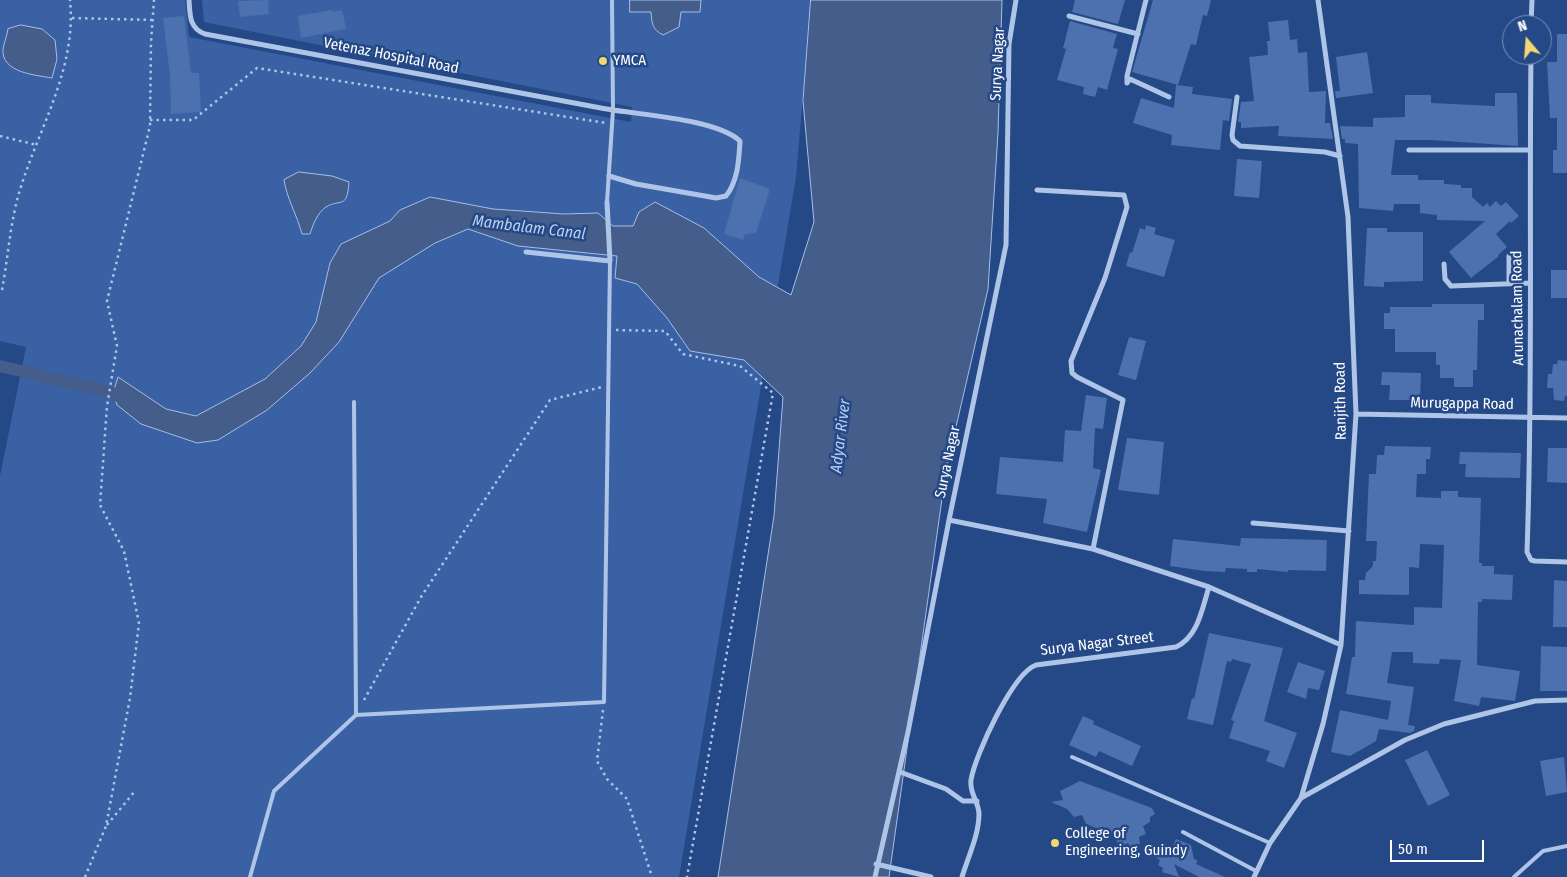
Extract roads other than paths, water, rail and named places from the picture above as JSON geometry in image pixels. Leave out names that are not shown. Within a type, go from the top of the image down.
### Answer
[{"type":"street","name":"Vetenaz Hospital Road","points":[[189,0],[192,25],[196,30],[205,34],[712,128],[732,134],[740,141],[736,173],[732,186],[726,196],[716,198],[636,184],[609,176]]},
{"type":"street","name":"Surya Nagar","points":[[1016,0],[1009,44],[1006,245],[949,520],[1094,549],[1210,587],[1341,645]]},
{"type":"street","points":[[1146,0],[1127,82],[1130,78],[1169,97]]},
{"type":"street","name":"Ranjith Road","points":[[1254,877],[1270,843],[1301,798],[1323,724],[1341,645],[1356,414],[1348,216],[1318,0]]},
{"type":"street","points":[[1531,15],[1532,0]]},
{"type":"street","points":[[1069,16],[1138,34]]},
{"type":"street","name":"Arunachalam Road","points":[[1531,65],[1530,283],[1532,418],[1527,552],[1531,560],[1567,562]]},
{"type":"street","points":[[1237,97],[1232,135],[1233,140],[1240,146],[1325,152],[1340,156]]},
{"type":"street","points":[[1409,150],[1530,150]]},
{"type":"street","points":[[1037,190],[1124,195],[1127,207],[1105,278],[1071,361],[1072,372],[1076,377],[1123,400],[1094,549]]},
{"type":"street","points":[[526,252],[610,261],[607,202]]},
{"type":"street","points":[[1509,256],[1509,284]]},
{"type":"street","points":[[1444,264],[1445,279],[1451,286],[1530,283]]},
{"type":"street","name":"Murugappa Road","points":[[1356,414],[1567,418]]},
{"type":"street","points":[[875,877],[876,864],[900,772],[949,520]]},
{"type":"street","points":[[1253,523],[1348,531]]},
{"type":"street","name":"Surya Nagar Street","points":[[962,877],[979,814],[976,801],[971,792],[971,780],[990,729],[1021,674],[1036,664],[1176,647],[1186,642],[1193,634],[1210,587]]},
{"type":"street","name":"Ranjith Road","points":[[1301,798],[1405,740],[1444,724],[1536,701],[1567,700]]},
{"type":"street","points":[[900,772],[946,789],[963,802],[976,801]]},
{"type":"street","points":[[876,864],[931,877]]},
{"type":"lane","points":[[607,202],[613,110],[612,0]]},
{"type":"lane","points":[[250,877],[274,791],[356,715],[604,702],[610,261]]},
{"type":"lane","points":[[354,402],[356,715]]},
{"type":"lane","points":[[1072,757],[1270,843]]},
{"type":"lane","points":[[1183,832],[1256,871]]},
{"type":"lane","points":[[1514,877],[1543,850],[1567,846]]},
{"type":"water","points":[[630,0],[701,0],[700,12],[681,12],[679,27],[663,35],[653,26],[651,12],[630,12]]},
{"type":"water","name":"Adyar River","points":[[811,0],[1002,0],[998,133],[988,289],[946,470],[889,877],[718,877],[774,516],[783,397],[744,360],[690,351],[667,318],[637,284],[615,278],[617,256],[518,246],[468,229],[435,243],[379,278],[339,342],[310,373],[267,410],[218,440],[197,443],[141,424],[117,405],[113,393],[118,377],[166,409],[196,416],[265,379],[301,346],[316,322],[330,263],[341,244],[390,221],[400,210],[430,197],[493,209],[564,214],[598,213],[613,226],[633,226],[639,212],[655,202],[704,228],[759,277],[791,295],[814,222],[803,101]]},
{"type":"water","points":[[21,25],[42,29],[55,40],[57,59],[52,78],[29,74],[13,68],[4,57],[3,49],[8,29]]},
{"type":"water","points":[[299,172],[332,176],[349,182],[345,200],[331,204],[320,212],[310,234],[302,234],[287,194],[284,180]]},
{"type":"waterway","name":"Mambalam Canal","points":[[0,366],[113,393],[127,401]]},
{"type":"place","name":"YMCA","points":[[603,61]]},
{"type":"place","name":"College of Engineering, Guindy","points":[[1055,843]]}]
